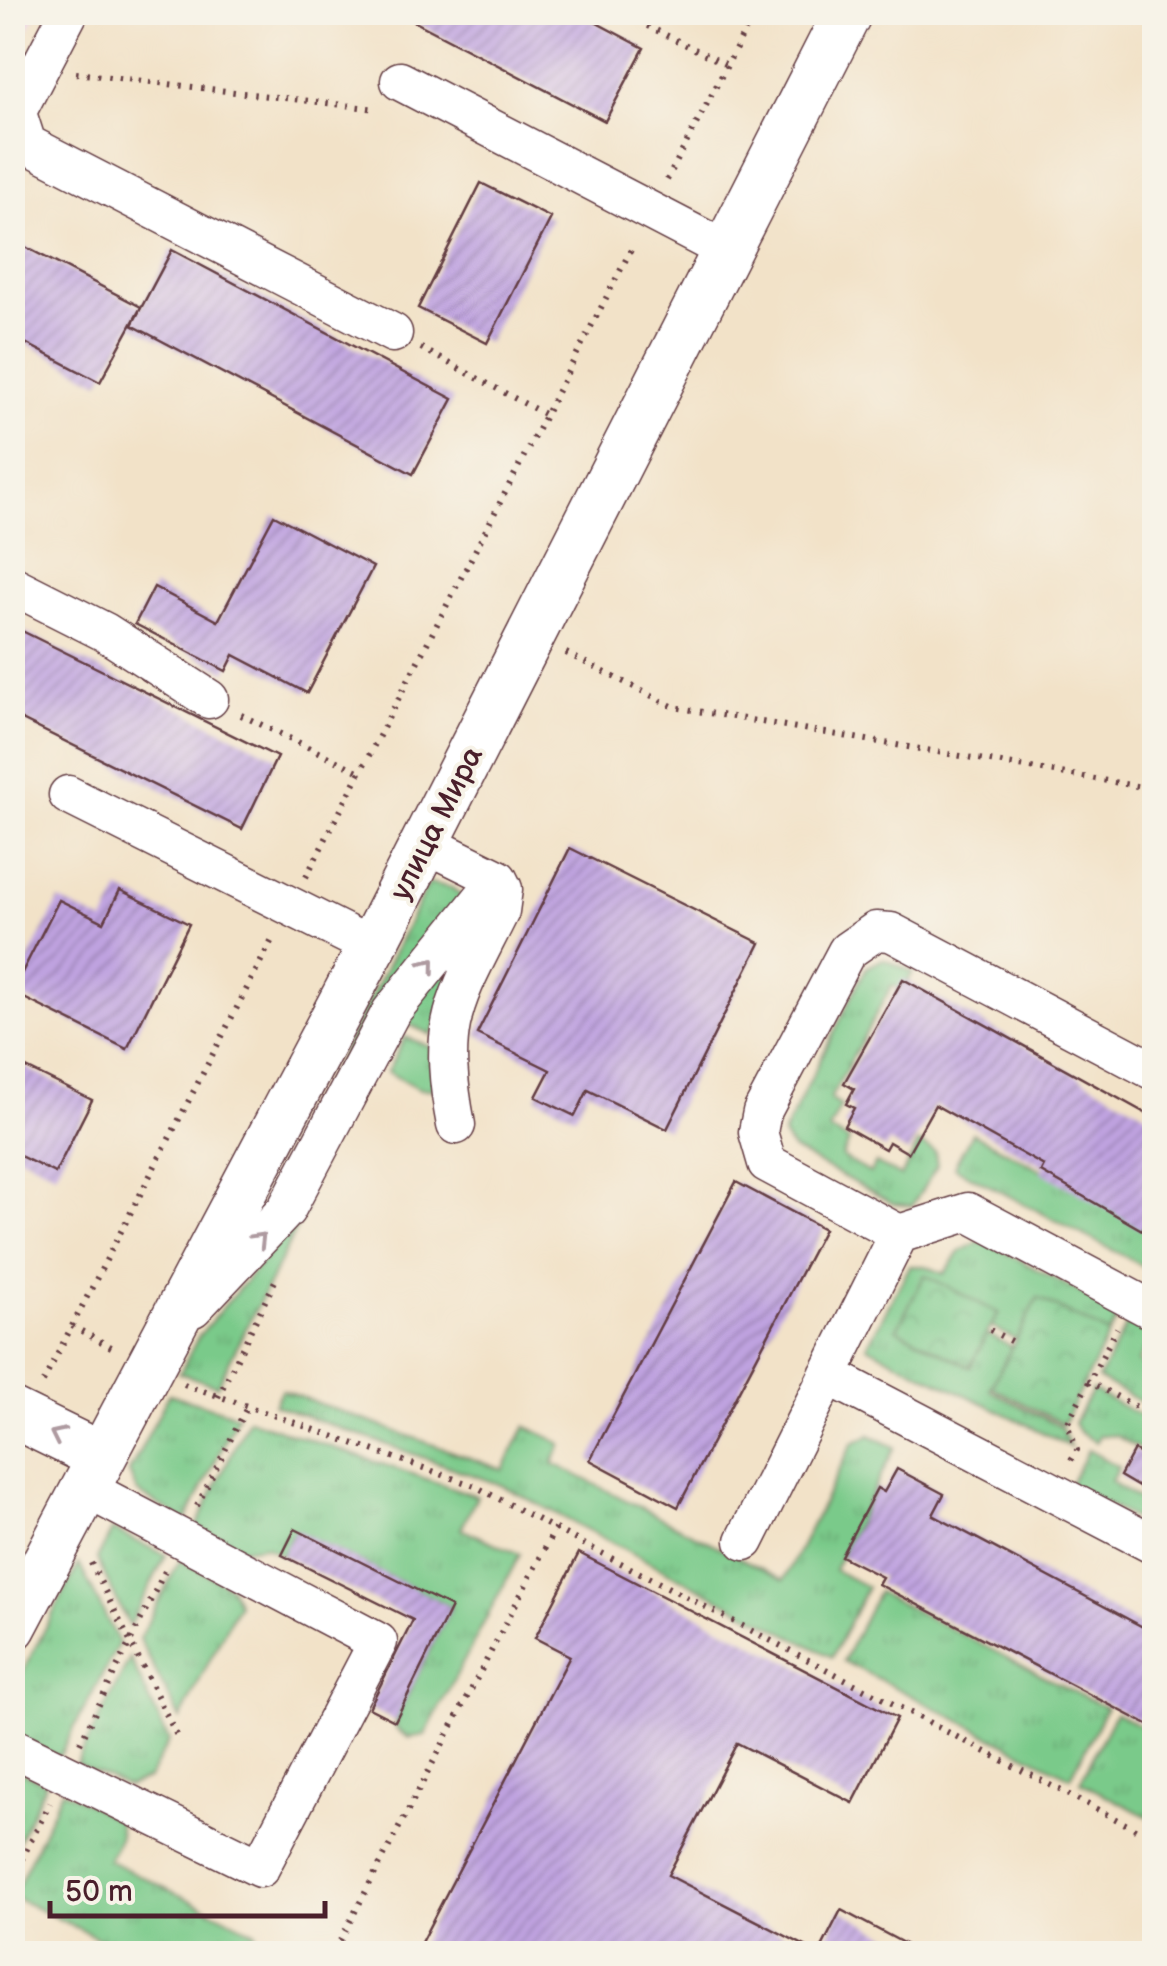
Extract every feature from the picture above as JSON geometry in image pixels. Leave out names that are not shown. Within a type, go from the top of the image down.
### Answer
[{"type":"main road","name":"улица Мира","points":[[12,1627],[372,948],[848,12]]},
{"type":"main road","points":[[18,1416],[94,1473]]},
{"type":"lane","points":[[69,12],[15,117],[28,144],[393,334]]},
{"type":"lane","points":[[391,95],[651,212],[727,251]]},
{"type":"lane","points":[[12,585],[105,632],[209,699]]},
{"type":"lane","points":[[68,796],[372,948]]},
{"type":"lane","points":[[425,844],[498,879],[503,889],[500,910],[446,1028],[445,1070],[456,1125]]},
{"type":"lane","points":[[158,1351],[286,1210],[391,1012],[498,879]]},
{"type":"lane","points":[[900,1234],[768,1163],[760,1149],[762,1112],[847,950],[859,940],[876,931],[891,932],[1154,1071]]},
{"type":"lane","points":[[745,1541],[900,1234],[968,1212],[1143,1305]]},
{"type":"lane","points":[[828,1374],[1154,1545]]},
{"type":"lane","points":[[12,1747],[260,1868],[378,1642],[181,1538],[94,1473]]},
{"type":"path","points":[[619,12],[727,66]]},
{"type":"path","points":[[18,1416],[72,1326],[754,12]]},
{"type":"path","points":[[1142,12],[1154,30]]},
{"type":"path","points":[[40,68],[391,95]]},
{"type":"path","points":[[393,334],[546,415]]},
{"type":"path","points":[[558,670],[566,653],[674,707],[1154,789]]},
{"type":"path","points":[[209,699],[360,772]]},
{"type":"path","points":[[1054,1492],[1077,1450],[1067,1424],[1087,1382],[1143,1305]]},
{"type":"path","points":[[72,1326],[158,1351],[247,1406],[475,1486],[1137,1830]]},
{"type":"path","points":[[990,1330],[1014,1343]]},
{"type":"path","points":[[1087,1382],[1154,1416]]},
{"type":"path","points":[[16,1870],[247,1406]]},
{"type":"path","points":[[333,1954],[555,1529]]},
{"type":"path","points":[[86,1553],[177,1736]]},
{"type":"shaded area","points":[[12,13],[37,13],[17,50],[13,47]]},
{"type":"green space","points":[[429,883],[452,888],[466,900],[287,1189],[261,1212]]},
{"type":"green space","points":[[479,921],[432,1035],[401,1021]]},
{"type":"green space","points":[[883,959],[913,972],[903,990],[892,985],[830,1099],[841,1106],[829,1130],[849,1141],[842,1157],[870,1173],[876,1163],[901,1177],[919,1143],[935,1152],[937,1166],[912,1206],[894,1204],[793,1150],[783,1135],[866,968]]},
{"type":"green space","points":[[405,1037],[431,1047],[435,1089],[420,1089],[387,1072]]},
{"type":"green space","points":[[972,1133],[1154,1229],[1154,1272],[954,1167]]},
{"type":"green space","points":[[307,1208],[217,1386],[180,1373],[198,1337]]},
{"type":"green space","points":[[978,1242],[988,1243],[1120,1314],[1109,1334],[1038,1298],[1016,1340],[991,1326],[998,1314],[898,1329],[970,1367],[987,1334],[1012,1347],[990,1390],[1061,1427],[1070,1447],[867,1346],[910,1266],[926,1266],[944,1274],[961,1251]]},
{"type":"green space","points":[[925,1275],[998,1313],[970,1367],[897,1329]]},
{"type":"green space","points":[[1038,1298],[1109,1334],[1063,1424],[991,1387]]},
{"type":"green space","points":[[1130,1318],[1154,1321],[1154,1335],[1138,1362],[1154,1372],[1154,1409],[1098,1379]]},
{"type":"green space","points":[[281,1390],[503,1470],[526,1426],[562,1444],[553,1463],[784,1580],[853,1443],[870,1435],[895,1447],[834,1570],[867,1587],[832,1657],[501,1485],[274,1405]]},
{"type":"green space","points":[[1092,1390],[1154,1423],[1154,1457],[1116,1436],[1099,1435],[1096,1442],[1079,1432],[1074,1423]]},
{"type":"green space","points":[[169,1394],[238,1415],[186,1521],[137,1492],[129,1472]]},
{"type":"green space","points":[[248,1419],[477,1496],[461,1529],[520,1554],[425,1735],[409,1738],[396,1729],[395,1721],[451,1607],[295,1530],[282,1555],[265,1546],[242,1549],[196,1527]]},
{"type":"green space","points":[[1088,1450],[1119,1467],[1111,1481],[1154,1510],[1154,1529],[1069,1485]]},
{"type":"green space","points":[[112,1530],[166,1555],[129,1626],[97,1559]]},
{"type":"green space","points":[[180,1560],[230,1587],[238,1604],[180,1719],[139,1639]]},
{"type":"green space","points":[[79,1564],[119,1643],[59,1757],[13,1735],[12,1692]]},
{"type":"green space","points":[[878,1592],[1106,1708],[1071,1777],[843,1661]]},
{"type":"green space","points":[[130,1658],[169,1741],[148,1779],[128,1787],[76,1764]]},
{"type":"green space","points":[[1115,1713],[1154,1733],[1154,1820],[1080,1782]]},
{"type":"green space","points":[[13,1768],[46,1783],[13,1852]]},
{"type":"green space","points":[[62,1790],[117,1820],[120,1836],[108,1860],[256,1932],[246,1953],[129,1953],[13,1897]]},
{"type":"building","points":[[396,12],[576,12],[644,48],[605,121]]},
{"type":"building","points":[[481,183],[551,218],[487,343],[418,308]]},
{"type":"building","points":[[12,240],[141,307],[100,382],[12,336]]},
{"type":"building","points":[[172,250],[453,399],[413,474],[132,325]]},
{"type":"building","points":[[274,515],[373,567],[307,693],[234,655],[226,671],[135,624],[154,587],[218,621]]},
{"type":"building","points":[[12,626],[277,757],[242,829],[12,715]]},
{"type":"building","points":[[570,848],[760,943],[667,1129],[588,1090],[575,1116],[536,1097],[550,1070],[477,1034]]},
{"type":"building","points":[[120,890],[189,924],[127,1049],[12,992],[59,900],[104,922]]},
{"type":"building","points":[[903,979],[1154,1118],[1154,1209],[1142,1230],[1041,1172],[1044,1166],[935,1105],[908,1153],[889,1142],[885,1149],[844,1126],[854,1108],[846,1104],[854,1089],[844,1083]]},
{"type":"building","points":[[12,1061],[92,1100],[55,1173],[12,1152]]},
{"type":"building","points":[[736,1182],[824,1229],[678,1507],[590,1460]]},
{"type":"building","points":[[1134,1450],[1154,1462],[1154,1496],[1120,1476]]},
{"type":"building","points":[[897,1469],[944,1494],[933,1515],[1154,1633],[1154,1728],[878,1584],[882,1577],[841,1556],[877,1488],[884,1492]]},
{"type":"building","points":[[295,1529],[451,1607],[395,1721],[369,1708],[413,1620],[282,1555]]},
{"type":"building","points":[[579,1553],[897,1718],[853,1803],[737,1743],[668,1875],[819,1953],[841,1910],[924,1954],[415,1954],[570,1656],[535,1638]]}]
